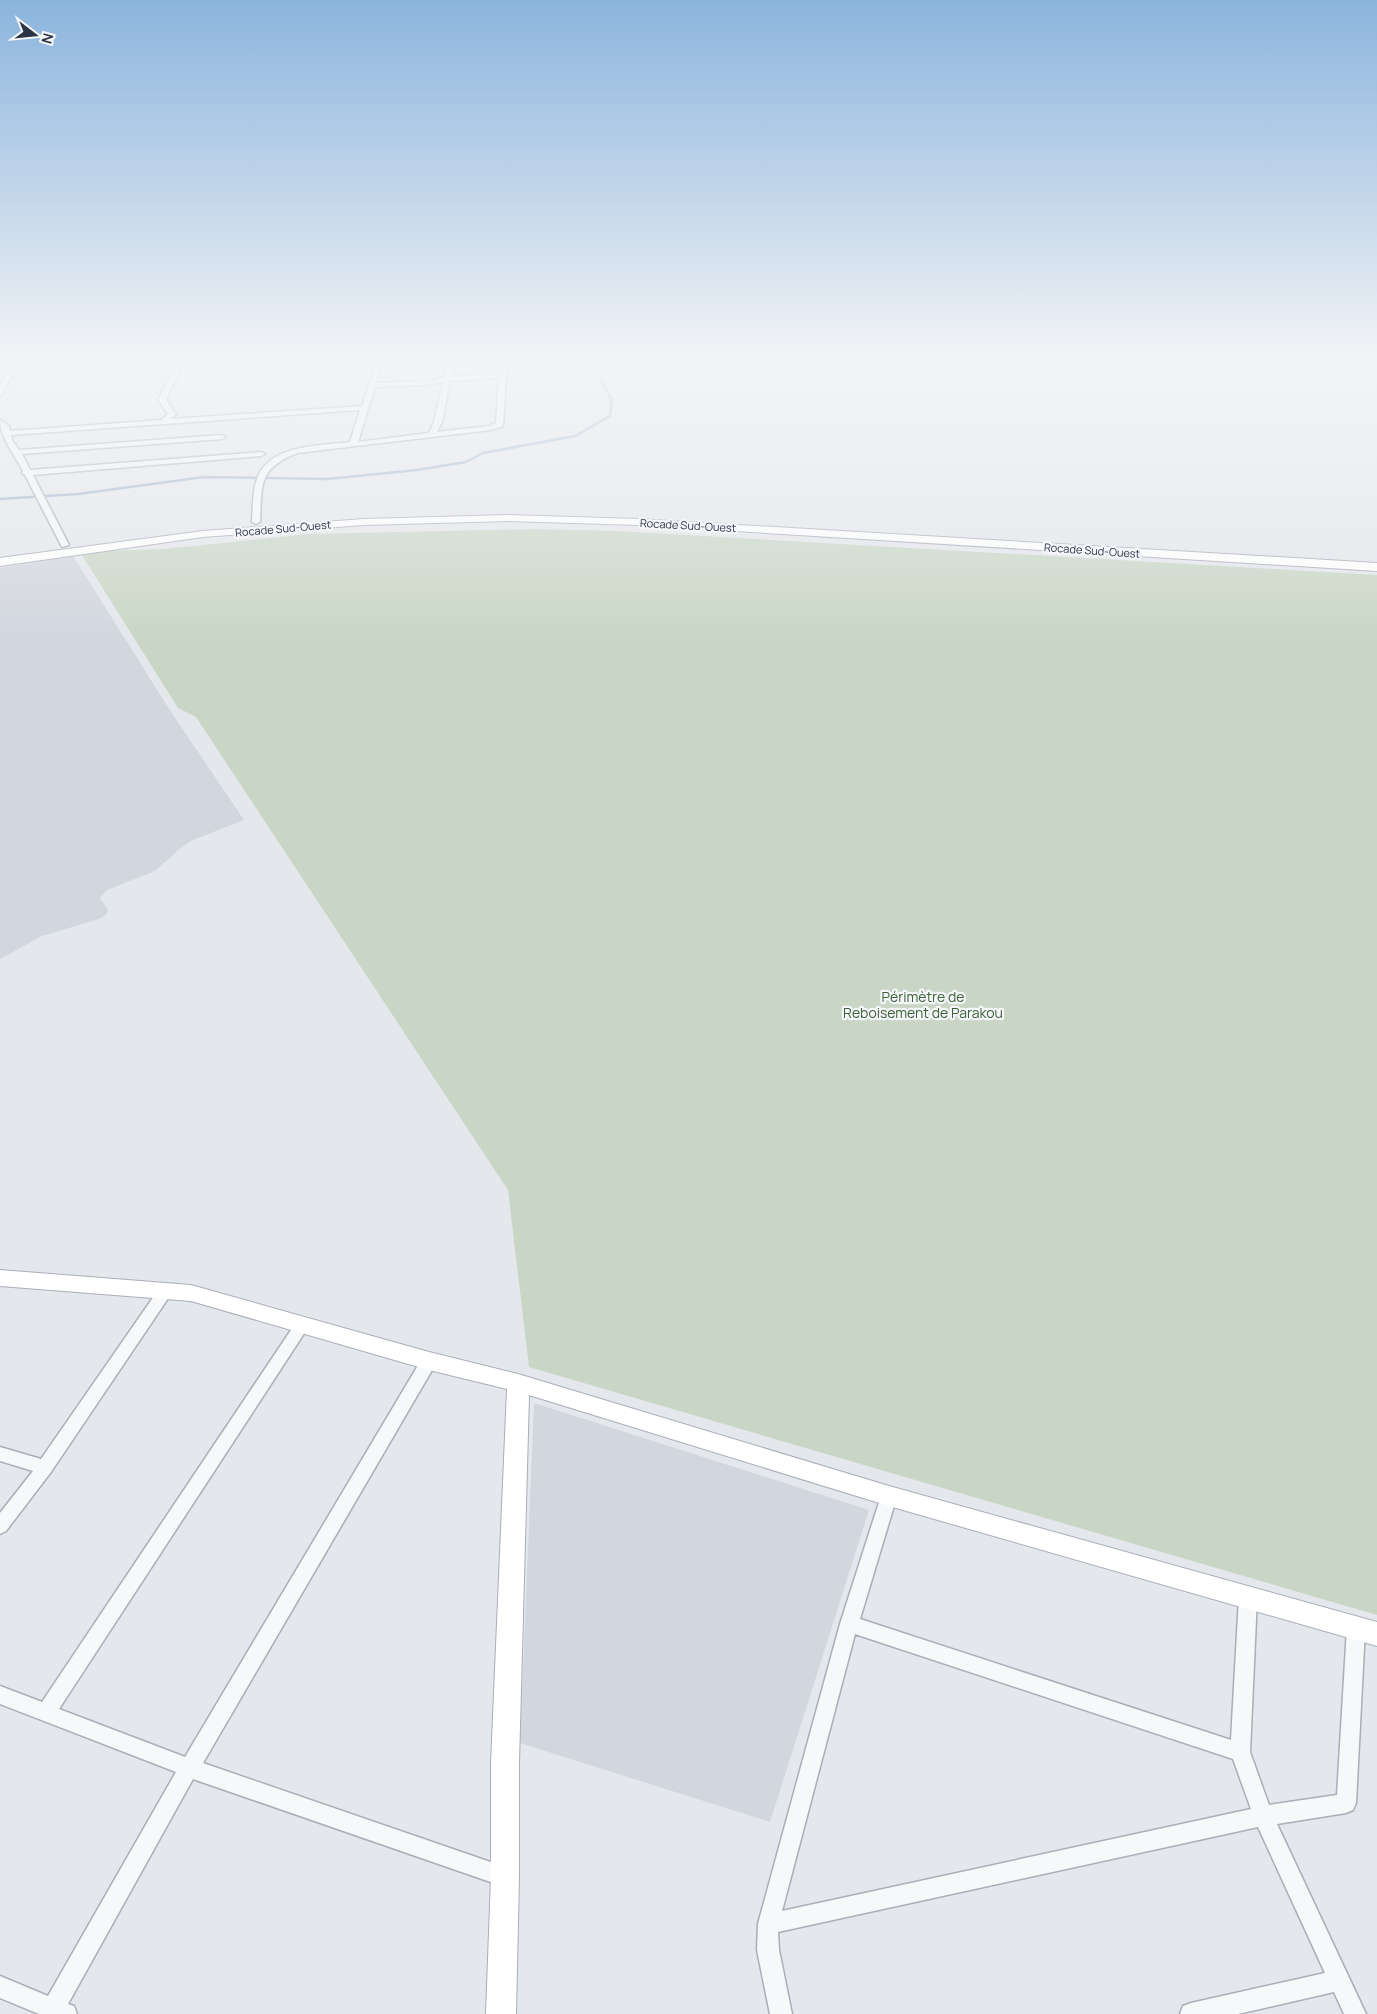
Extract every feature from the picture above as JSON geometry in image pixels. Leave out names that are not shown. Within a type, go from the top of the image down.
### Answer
[{"type":"main road","name":"Rocade Sud-Ouest","points":[[0,555],[65,545],[256,522],[455,512],[608,514],[1377,560]]},
{"type":"main road","name":"Rocade Sud-Ouest","points":[[0,562],[203,534],[364,522],[508,518],[639,522],[1377,567]]},
{"type":"main road","points":[[0,1278],[191,1293],[429,1361],[518,1383],[889,1496],[1367,1631]]},
{"type":"main road","points":[[501,2014],[505,1877],[505,1753],[518,1383]]},
{"type":"street","points":[[17,455],[65,545]]},
{"type":"street","points":[[26,473],[249,455]]},
{"type":"street","points":[[256,522],[259,482],[268,465],[284,455]]},
{"type":"street","points":[[0,1526],[45,1467],[166,1290]]},
{"type":"street","points":[[46,1712],[302,1325]]},
{"type":"street","points":[[0,1987],[56,2012],[189,1768],[429,1361]]},
{"type":"street","points":[[0,1454],[45,1467]]},
{"type":"street","points":[[781,2014],[768,1950],[768,1924],[849,1624],[889,1496]]},
{"type":"street","points":[[1248,1597],[1240,1752],[1263,1816],[1354,2014]]},
{"type":"street","points":[[849,1624],[1240,1752]]},
{"type":"street","points":[[768,1924],[1263,1816],[1346,1803],[1367,1631]]},
{"type":"street","points":[[0,1695],[189,1768],[505,1877]]},
{"type":"street","points":[[1191,2014],[1340,1980]]},
{"type":"shaded area","points":[[73,556],[171,712],[244,820],[193,840],[183,846],[155,871],[107,890],[100,898],[108,910],[106,915],[99,919],[42,936],[0,959],[0,568]]},
{"type":"shaded area","points":[[534,1403],[869,1510],[770,1822],[520,1743]]},
{"type":"green space","name":"Périmètre de Reboisement de Parakou","points":[[535,529],[617,531],[1377,575],[1377,1615],[529,1367],[508,1190],[196,717],[178,708],[80,552],[164,549],[310,534]]},
{"type":"waterway","points":[[0,499],[78,494],[204,477],[327,479],[417,470],[466,462],[479,455]]}]
